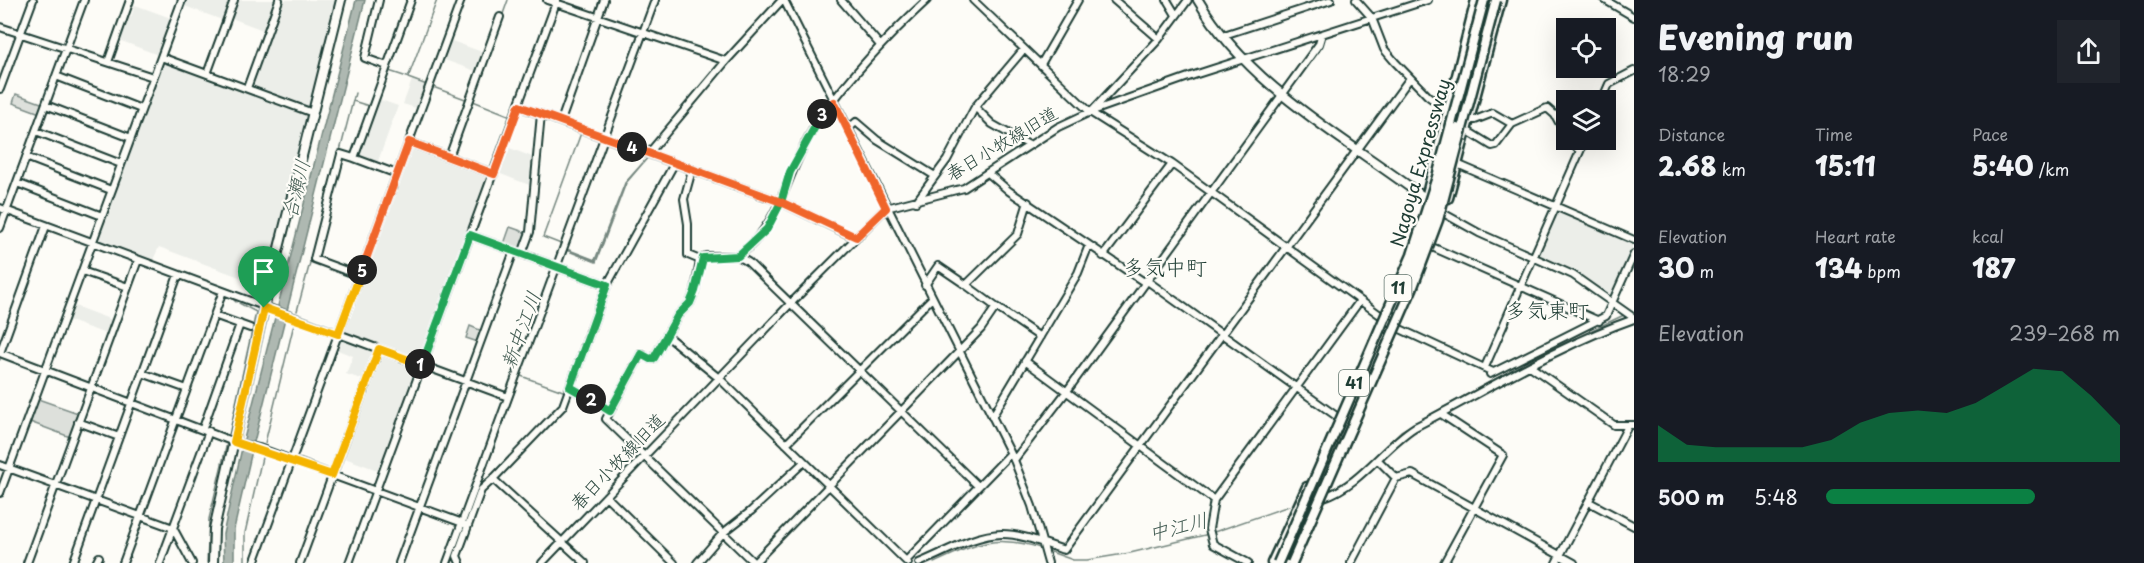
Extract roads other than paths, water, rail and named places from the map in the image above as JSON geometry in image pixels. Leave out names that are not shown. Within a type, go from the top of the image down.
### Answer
[{"type":"highway","name":"41","points":[[1272,563],[1339,418],[1418,229],[1476,0]]},
{"type":"highway","name":"Nagoya Expressway","points":[[1278,563],[1363,371],[1426,215],[1484,0]]},
{"type":"highway","name":"41","points":[[1293,563],[1324,497],[1432,247],[1501,0]]},
{"type":"highway","name":"Nagoya Expressway","points":[[1293,563],[1424,259],[1450,182],[1495,4]]},
{"type":"highway","points":[[1333,476],[1376,374],[1375,360],[1428,229],[1487,15],[1495,4]]},
{"type":"highway","points":[[1284,563],[1364,381],[1363,371]]},
{"type":"main road","points":[[213,563],[214,529],[341,0]]},
{"type":"main road","points":[[1198,0],[1221,36],[1241,60],[1281,94],[1443,213]]},
{"type":"street","points":[[0,89],[33,0]]},
{"type":"street","points":[[0,228],[3,209],[17,183],[84,0]]},
{"type":"street","points":[[108,62],[130,0]]},
{"type":"street","points":[[0,493],[182,0]]},
{"type":"street","points":[[207,74],[234,0]]},
{"type":"street","points":[[247,88],[279,0]]},
{"type":"street","points":[[379,0],[365,58],[387,66]]},
{"type":"street","points":[[354,158],[411,0]]},
{"type":"street","points":[[254,563],[461,0]]},
{"type":"street","points":[[547,0],[726,61]]},
{"type":"street","points":[[561,122],[604,0]]},
{"type":"street","points":[[460,563],[457,556],[465,523],[508,397],[655,0]]},
{"type":"street","points":[[649,153],[726,61],[783,0],[1012,457],[1032,506],[1047,560]]},
{"type":"street","points":[[841,0],[879,44]]},
{"type":"street","points":[[738,256],[767,229],[781,202],[790,172],[813,130],[879,44],[927,0]]},
{"type":"street","points":[[973,0],[1090,112],[1172,164],[1382,318],[1398,328],[1485,367],[1492,373],[1606,316],[1634,254]]},
{"type":"street","points":[[1041,64],[1078,0]]},
{"type":"street","points":[[1114,0],[1159,39]]},
{"type":"street","points":[[1167,0],[1176,15]]},
{"type":"street","points":[[1090,112],[1159,39],[1188,0]]},
{"type":"street","points":[[1221,36],[1331,0]]},
{"type":"street","points":[[1356,0],[1372,18],[1384,49],[1410,78],[1449,112]]},
{"type":"street","name":"春日小牧線旧道","points":[[542,563],[791,303],[886,208],[954,192],[988,173],[1058,127],[1090,112],[1241,60],[1428,0]]},
{"type":"street","points":[[1605,0],[1634,17]]},
{"type":"street","points":[[349,563],[556,2]]},
{"type":"street","points":[[450,157],[500,17]]},
{"type":"street","points":[[0,27],[153,77]]},
{"type":"street","points":[[667,336],[720,379],[907,562],[978,486],[1012,457],[1067,391],[1319,44],[1322,34]]},
{"type":"street","points":[[916,202],[935,176],[975,107],[1024,49]]},
{"type":"street","points":[[161,57],[313,113]]},
{"type":"street","points":[[1606,90],[1609,84],[1634,71]]},
{"type":"street","points":[[56,76],[141,109]]},
{"type":"street","points":[[919,563],[986,536],[1001,534],[1064,550],[1410,78]]},
{"type":"street","points":[[45,105],[131,138]]},
{"type":"street","points":[[519,106],[781,202],[856,237]]},
{"type":"street","points":[[975,107],[992,124],[1029,145]]},
{"type":"street","points":[[1466,130],[1492,146],[1496,145],[1512,124],[1546,108],[1556,117]]},
{"type":"street","points":[[1469,120],[1493,113],[1512,124]]},
{"type":"street","points":[[522,254],[530,232],[541,114]]},
{"type":"street","points":[[848,129],[856,122],[877,140],[935,176]]},
{"type":"street","points":[[36,131],[121,164]]},
{"type":"street","points":[[409,142],[494,174]]},
{"type":"street","points":[[1485,367],[1580,151]]},
{"type":"street","points":[[360,276],[314,259],[341,154],[397,174]]},
{"type":"street","points":[[26,157],[111,190]]},
{"type":"street","points":[[447,563],[481,490],[563,406],[607,285],[674,164]]},
{"type":"street","points":[[1103,256],[1172,164]]},
{"type":"street","points":[[1457,164],[1634,240]]},
{"type":"street","points":[[692,170],[684,200],[688,224],[688,255],[700,260]]},
{"type":"street","points":[[988,173],[1009,191],[1103,256],[1145,281],[1339,418]]},
{"type":"street","points":[[17,183],[102,216]]},
{"type":"street","points":[[966,285],[1018,234],[1028,202]]},
{"type":"street","points":[[3,209],[508,397]]},
{"type":"street","points":[[1443,213],[1479,233],[1573,275],[1633,318]]},
{"type":"street","points":[[46,226],[0,353],[236,442],[465,523]]},
{"type":"street","points":[[470,235],[607,285]]},
{"type":"street","points":[[992,417],[1078,273],[1089,246]]},
{"type":"street","points":[[1432,247],[1600,321],[1605,329]]},
{"type":"street","points":[[399,563],[514,251]]},
{"type":"street","points":[[978,486],[902,411],[791,303],[748,262],[738,256],[706,256],[700,260],[695,291],[690,303],[678,315],[654,358],[650,359],[641,354],[606,419],[754,563],[828,486],[902,411],[981,329],[996,307]]},
{"type":"street","points":[[27,563],[138,260]]},
{"type":"street","points":[[925,285],[938,266],[1040,337]]},
{"type":"street","points":[[82,271],[128,287]]},
{"type":"street","points":[[72,563],[178,275]]},
{"type":"street","points":[[123,563],[223,291]]},
{"type":"street","points":[[786,444],[932,298]]},
{"type":"street","points":[[1248,563],[1213,544],[1209,532],[1214,500],[1359,302]]},
{"type":"street","points":[[214,315],[250,328]]},
{"type":"street","points":[[1324,497],[1337,493],[1357,480],[1402,435],[1530,366],[1605,329],[1633,318]]},
{"type":"street","points":[[160,563],[240,324]]},
{"type":"street","points":[[300,563],[379,349]]},
{"type":"street","points":[[1025,361],[1214,500]]},
{"type":"street","points":[[1530,366],[1614,425],[1631,426],[1556,563]]},
{"type":"street","points":[[142,373],[187,389]]},
{"type":"street","points":[[570,387],[610,411]]},
{"type":"street","points":[[1441,414],[1503,455],[1444,563]]},
{"type":"street","points":[[78,422],[119,437]]},
{"type":"street","points":[[1378,460],[1396,478]]},
{"type":"street","points":[[698,563],[723,533],[751,511],[804,462]]},
{"type":"street","points":[[0,465],[173,528],[192,563]]},
{"type":"street","points":[[1351,563],[1396,478],[1412,474],[1574,563]]},
{"type":"street","points":[[493,479],[585,563]]},
{"type":"street","points":[[606,496],[674,563]]},
{"type":"street","points":[[1589,502],[1634,525]]},
{"type":"waterway","points":[[427,85],[408,78],[437,0]]},
{"type":"waterway","points":[[503,14],[508,0]]},
{"type":"waterway","points":[[483,72],[503,17]]},
{"type":"waterway","points":[[389,71],[407,77]]},
{"type":"waterway","points":[[478,86],[473,101],[511,116]]},
{"type":"waterway","points":[[433,87],[468,100]]},
{"type":"waterway","points":[[340,151],[355,93]]},
{"type":"waterway","points":[[353,101],[369,106]]},
{"type":"waterway","name":"新中江川","points":[[658,146],[693,106]]},
{"type":"waterway","points":[[501,163],[517,118]]},
{"type":"waterway","points":[[561,244],[543,237],[581,133]]},
{"type":"waterway","points":[[486,201],[498,170]]},
{"type":"waterway","points":[[475,234],[485,207]]},
{"type":"waterway","points":[[297,311],[311,259]]},
{"type":"waterway","points":[[208,289],[219,296]]},
{"type":"waterway","points":[[227,296],[232,299]]},
{"type":"waterway","points":[[229,435],[256,312],[239,303]]},
{"type":"waterway","name":"中江川","points":[[1359,472],[1401,431],[1537,356],[1624,315]]},
{"type":"waterway","points":[[265,443],[294,324]]},
{"type":"waterway","points":[[521,376],[563,391]]},
{"type":"waterway","points":[[71,435],[78,416]]},
{"type":"waterway","points":[[202,439],[204,434]]},
{"type":"waterway","points":[[207,563],[209,519],[227,443]]},
{"type":"waterway","points":[[62,459],[65,451]]},
{"type":"waterway","points":[[245,563],[245,533],[263,453]]},
{"type":"waterway","points":[[59,468],[60,463]]},
{"type":"waterway","points":[[190,473],[193,464]]},
{"type":"waterway","points":[[46,501],[51,488]]},
{"type":"waterway","name":"中江川","points":[[1214,532],[1289,506]]},
{"type":"waterway","points":[[41,517],[43,511]]},
{"type":"waterway","points":[[39,522],[40,518]]},
{"type":"waterway","name":"中江川","points":[[1048,551],[1073,560],[1087,560],[1130,553],[1209,534]]},
{"type":"waterway","name":"中江川","points":[[934,563],[985,543],[1010,542],[1040,548]]},
{"type":"waterway","points":[[25,560],[28,550]]},
{"type":"district","name":"多気中町","points":[[1165,268]]},
{"type":"district","name":"多気東町","points":[[1547,311]]},
{"type":"water label","name":"合瀬川","points":[[296,189]]}]
